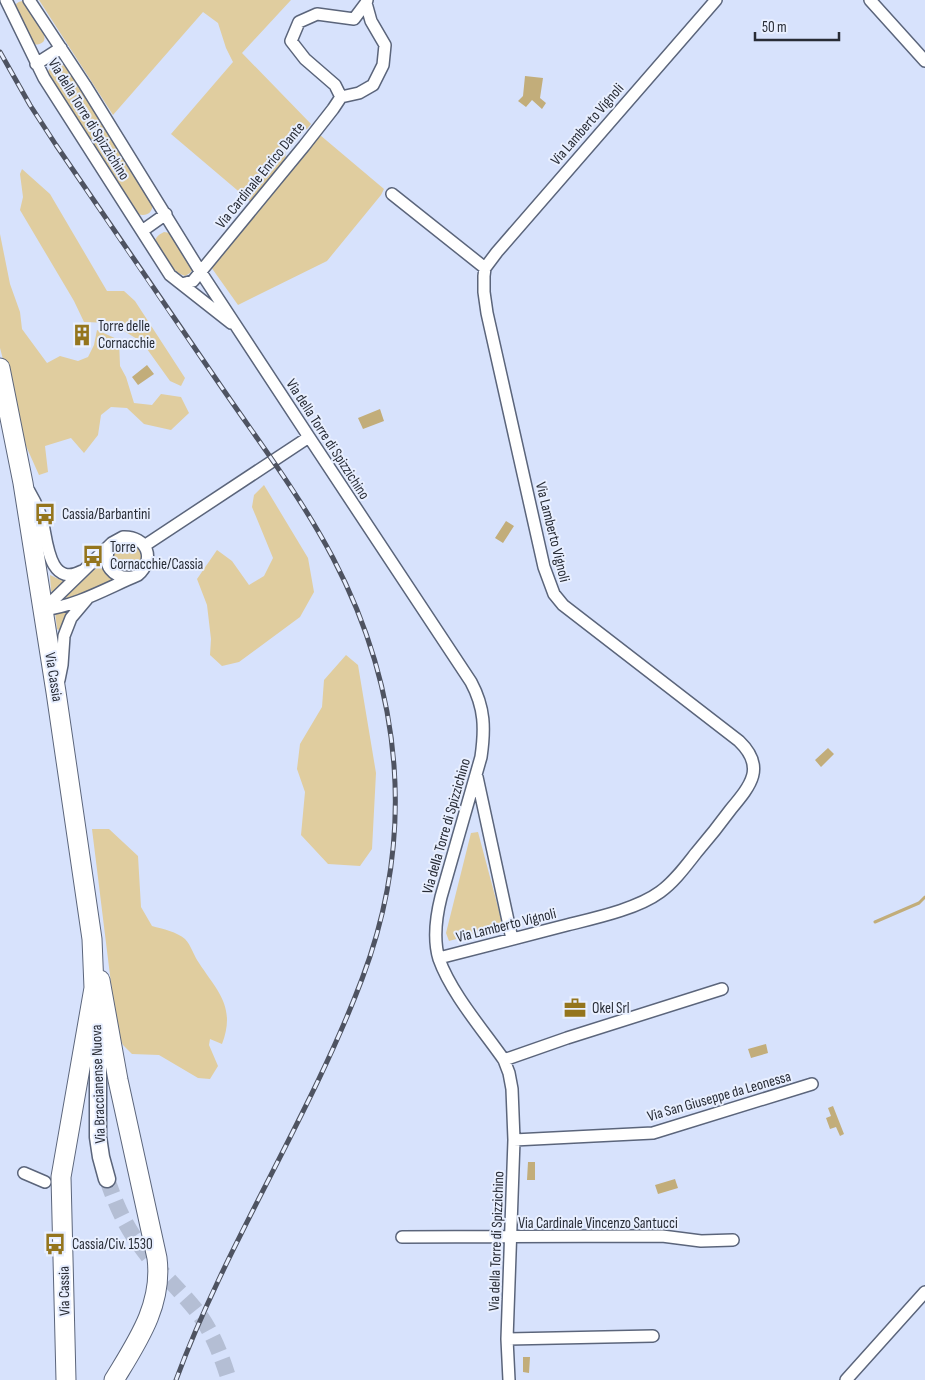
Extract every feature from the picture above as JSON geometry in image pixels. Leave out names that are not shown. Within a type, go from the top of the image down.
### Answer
[{"type":"main road","name":"Via Cassia","points":[[0,368],[23,483],[92,939],[94,988],[61,1177],[66,1380]]},
{"type":"main road","points":[[92,939],[118,1080],[157,1258],[158,1271],[157,1290],[149,1319],[114,1380]]},
{"type":"main road","name":"Via Braccianense Nuova","points":[[94,988],[98,1042],[98,1137],[106,1179]]},
{"type":"street","name":"Via della Torre di Spizzichino","points":[[6,0],[36,64],[53,93],[170,275],[240,331]]},
{"type":"street","name":"Via della Torre di Spizzichino","points":[[29,0],[85,85],[200,271],[476,692],[484,721],[481,757],[437,913],[436,933],[439,958],[450,983],[504,1060],[512,1089],[514,1140],[507,1339],[509,1380]]},
{"type":"street","name":"Via Lamberto Vignoli","points":[[439,958],[620,910],[659,893],[680,874],[745,792],[752,780],[754,766],[751,755],[740,741],[563,605],[554,594],[544,567],[487,312],[484,283],[485,268],[497,252],[716,0]]},
{"type":"street","points":[[870,0],[925,61]]},
{"type":"street","points":[[366,2],[370,21],[385,45],[383,65],[373,85],[359,93],[341,97],[335,85],[305,59],[291,41],[299,22],[317,14],[354,19],[366,2]]},
{"type":"street","points":[[36,64],[61,48]]},
{"type":"street","name":"Via Cardinale Enrico Dante","points":[[182,284],[193,281],[334,109],[341,97]]},
{"type":"street","points":[[392,194],[485,268]]},
{"type":"street","points":[[142,232],[166,214]]},
{"type":"street","points":[[144,546],[309,437]]},
{"type":"street","points":[[23,483],[39,510],[48,554],[53,565],[61,572],[70,575],[88,568]]},
{"type":"street","points":[[135,538],[144,546],[148,559],[143,571],[138,575],[87,598],[61,607],[43,610],[117,539],[135,538]]},
{"type":"street","points":[[112,543],[107,555],[109,568],[119,576],[132,578]]},
{"type":"street","points":[[56,692],[62,665],[64,636],[71,618],[87,598]]},
{"type":"street","points":[[476,775],[512,939]]},
{"type":"street","points":[[504,1060],[722,989]]},
{"type":"street","name":"Via San Giuseppe da Leonessa","points":[[514,1140],[653,1133],[812,1084]]},
{"type":"street","points":[[24,1173],[45,1182]]},
{"type":"street","name":"Via Cardinale Vincenzo Santucci","points":[[402,1237],[662,1236],[701,1241],[733,1240]]},
{"type":"street","points":[[850,1378],[925,1292]]},
{"type":"street","points":[[507,1339],[653,1336]]},
{"type":"shaded area","points":[[39,0],[291,0],[242,53],[311,124],[307,129],[295,132],[288,138],[285,148],[286,160],[250,201],[171,134],[233,62],[226,48],[218,23],[203,12],[113,115]]},
{"type":"shaded area","points":[[22,1],[42,29],[44,39],[40,44],[31,44],[15,7],[17,3]]},
{"type":"shaded area","points":[[57,64],[63,65],[68,70],[151,198],[152,208],[146,215],[133,212],[47,75],[51,68]]},
{"type":"shaded area","points":[[525,76],[543,78],[540,98],[546,103],[542,109],[532,100],[526,107],[518,101],[523,96]]},
{"type":"shaded area","points":[[320,135],[384,189],[327,261],[238,305],[211,267]]},
{"type":"shaded area","points":[[22,169],[50,194],[107,291],[124,291],[135,301],[185,378],[181,386],[170,381],[142,342],[111,323],[84,322],[74,301],[20,210],[23,197],[20,174]]},
{"type":"shaded area","points":[[164,232],[170,233],[193,269],[185,276],[178,273],[171,266],[155,244],[159,235]]},
{"type":"shaded area","points":[[0,234],[10,284],[20,312],[22,329],[47,363],[60,356],[78,361],[88,357],[94,345],[97,330],[119,340],[120,366],[126,377],[134,403],[152,405],[161,394],[181,397],[189,413],[171,430],[144,424],[127,408],[111,407],[101,415],[98,435],[84,453],[71,438],[45,446],[48,472],[39,475],[26,446],[0,348]]},
{"type":"shaded area","points":[[147,365],[154,374],[138,385],[132,377]]},
{"type":"shaded area","points":[[380,409],[384,421],[363,429],[358,418]]},
{"type":"shaded area","points":[[264,485],[308,558],[314,592],[300,617],[239,662],[222,666],[210,655],[211,639],[207,605],[197,579],[217,550],[232,561],[249,585],[264,576],[273,558],[252,507],[254,495]]},
{"type":"shaded area","points":[[506,521],[514,526],[503,543],[495,538]]},
{"type":"shaded area","points":[[127,543],[133,544],[141,552],[141,564],[133,572],[127,573],[121,572],[113,564],[112,558],[113,552],[121,544]]},
{"type":"shaded area","points":[[101,563],[117,579],[65,602],[62,601]]},
{"type":"shaded area","points":[[50,575],[65,582],[53,593],[51,591]]},
{"type":"shaded area","points":[[55,612],[68,613],[60,631],[57,629]]},
{"type":"shaded area","points":[[346,655],[358,665],[376,773],[372,849],[360,866],[328,864],[301,835],[305,792],[297,769],[300,744],[322,707],[324,680]]},
{"type":"shaded area","points":[[828,748],[834,754],[821,767],[815,760]]},
{"type":"shaded area","points":[[92,829],[109,829],[138,856],[141,907],[152,926],[174,933],[185,939],[223,1000],[227,1020],[226,1031],[222,1044],[210,1039],[209,1045],[218,1066],[210,1079],[198,1078],[159,1055],[132,1054],[123,1045],[117,1032]]},
{"type":"shaded area","points":[[478,832],[503,926],[449,941],[446,933],[471,833]]},
{"type":"shaded area","points":[[766,1044],[768,1053],[751,1058],[748,1049]]},
{"type":"shaded area","points":[[833,1106],[844,1134],[840,1136],[836,1127],[830,1129],[826,1118],[831,1116],[828,1108]]},
{"type":"shaded area","points":[[528,1162],[535,1162],[535,1180],[527,1180]]},
{"type":"shaded area","points":[[675,1179],[678,1188],[658,1194],[655,1185]]},
{"type":"shaded area","points":[[523,1357],[530,1357],[529,1373],[523,1372]]},
{"type":"waterway","points":[[875,922],[919,903],[925,897]]},
{"type":"tunnel","points":[[107,1179],[120,1213],[129,1229],[153,1262],[192,1305],[209,1330],[229,1380]]},
{"type":"railway","points":[[0,52],[30,105],[56,145],[277,467],[320,535],[357,609],[375,660],[387,713],[394,766],[395,819],[390,872],[379,926],[362,979],[341,1030],[294,1130],[219,1279],[176,1380]]},
{"type":"place","name":"Torre delle Cornacchie","points":[[82,335]]},
{"type":"place","name":"Cassia/Barbantini","points":[[45,514]]},
{"type":"place","name":"Torre Cornacchie/Cassia","points":[[93,556]]},
{"type":"place","name":"Okel Srl","points":[[575,1008]]},
{"type":"place","name":"Cassia/Civ. 1530","points":[[55,1244]]}]
